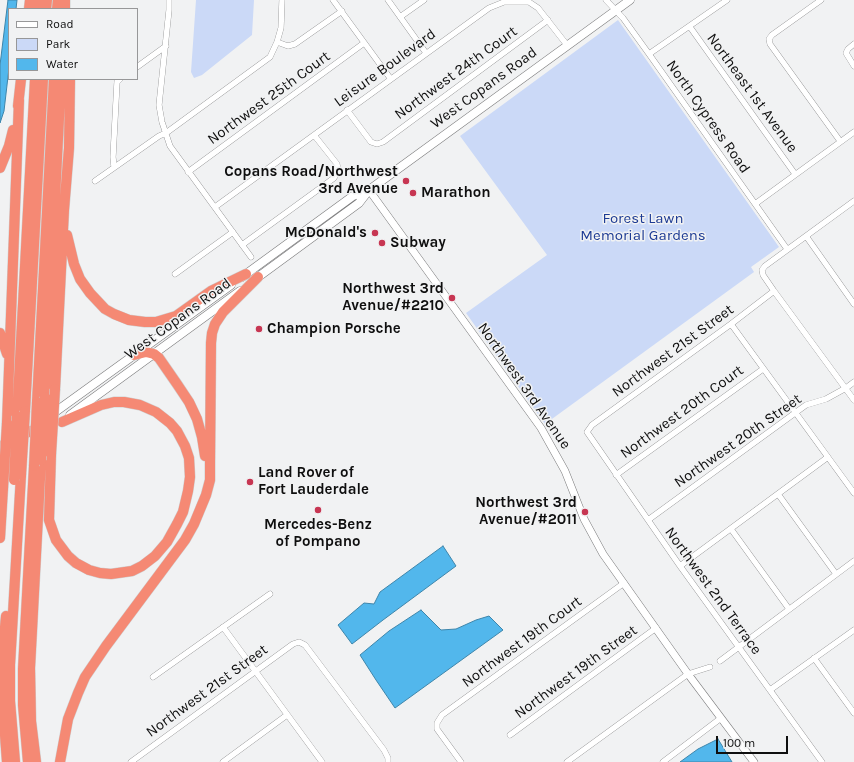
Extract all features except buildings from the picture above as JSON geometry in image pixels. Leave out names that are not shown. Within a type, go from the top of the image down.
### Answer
[{"type":"highway","points":[[0,538],[9,380],[21,80]]},
{"type":"highway","points":[[15,762],[10,720],[10,665],[35,80]]},
{"type":"highway","points":[[21,414],[42,80]]},
{"type":"highway","points":[[36,762],[31,721],[30,668],[54,80]]},
{"type":"highway","points":[[41,399],[61,80]]},
{"type":"highway","points":[[62,422],[100,405],[114,402],[124,402],[140,405],[161,415],[173,426],[183,441],[190,463],[190,477],[183,512],[174,531],[163,548],[146,563],[132,571],[105,574],[85,568],[71,560],[61,549],[56,540],[49,520],[48,508],[66,186],[70,80]]},
{"type":"highway","points":[[0,168],[11,140],[19,100]]},
{"type":"highway","points":[[66,186],[66,232],[74,264],[80,278],[90,293],[101,305],[114,314],[129,320],[140,322],[156,322],[166,320],[180,314],[211,291],[246,274]]},
{"type":"highway","points":[[60,762],[68,719],[85,677],[106,646],[180,547],[190,532],[198,515],[210,480],[212,333],[222,312],[258,277]]},
{"type":"highway","points":[[0,333],[6,350],[9,380]]},
{"type":"highway","points":[[134,355],[146,352],[154,354],[159,358],[187,398],[197,419],[205,454],[206,472],[204,490],[198,515]]},
{"type":"highway","points":[[0,446],[30,431]]},
{"type":"highway","points":[[28,762],[23,705],[23,669],[38,463]]},
{"type":"highway","points":[[7,762],[2,714],[2,666],[18,478]]},
{"type":"main road","name":"West Copans Road","points":[[0,453],[353,196],[369,190],[630,0]]},
{"type":"main road","name":"West Copans Road","points":[[0,467],[359,203],[369,190]]},
{"type":"street","points":[[169,0],[166,46],[159,105],[162,122],[170,146],[251,257]]},
{"type":"street","points":[[94,181],[159,136],[166,133],[270,57],[277,42],[281,28],[282,0]]},
{"type":"street","points":[[334,0],[390,78]]},
{"type":"street","points":[[388,0],[426,52]]},
{"type":"street","points":[[400,17],[424,0]]},
{"type":"street","name":"North Cypress Road","points":[[606,0],[616,10],[649,54],[787,250]]},
{"type":"street","points":[[649,54],[727,0]]},
{"type":"street","points":[[821,0],[772,35],[769,39],[770,44],[840,142]]},
{"type":"street","name":"Leisure Boulevard","points":[[214,207],[390,78],[489,8],[504,2],[529,1],[538,8],[567,45]]},
{"type":"street","points":[[277,42],[288,46],[295,44],[342,11]]},
{"type":"street","name":"Northwest 24th Court","points":[[347,110],[371,142],[377,144],[383,142],[548,20]]},
{"type":"street","name":"Northeast 1st Avenue","points":[[690,27],[795,174]]},
{"type":"street","name":"Northwest 25th Court","points":[[188,172],[364,43]]},
{"type":"street","points":[[854,44],[848,49],[846,54],[854,66]]},
{"type":"street","points":[[138,66],[166,46]]},
{"type":"street","points":[[114,167],[112,157],[118,80]]},
{"type":"street","points":[[755,204],[854,132]]},
{"type":"street","points":[[242,245],[334,178],[338,171],[336,164],[314,135]]},
{"type":"street","name":"Northwest 3rd Avenue","points":[[369,190],[541,428],[565,471],[584,519],[603,554],[688,674],[754,762]]},
{"type":"street","points":[[854,210],[852,202],[765,266],[762,270],[763,275],[774,291],[854,400]]},
{"type":"street","points":[[175,274],[233,232]]},
{"type":"street","points":[[806,236],[854,304]]},
{"type":"street","name":"Northwest 21st Street","points":[[587,432],[592,425],[774,291]]},
{"type":"street","points":[[731,324],[854,493]]},
{"type":"street","name":"Northwest 20th Court","points":[[616,475],[763,369]]},
{"type":"street","name":"Northwest 20th Street","points":[[648,520],[806,406],[826,399],[854,382]]},
{"type":"street","name":"Northwest 2nd Terrace","points":[[587,432],[680,566],[822,762]]},
{"type":"street","points":[[680,566],[828,457]]},
{"type":"street","points":[[778,494],[836,574]]},
{"type":"street","points":[[731,529],[789,609]]},
{"type":"street","points":[[720,661],[854,562]]},
{"type":"street","name":"Northwest 19th Court","points":[[461,762],[437,729],[437,723],[442,715],[624,583]]},
{"type":"street","points":[[153,677],[270,594]]},
{"type":"street","points":[[223,627],[319,761]]},
{"type":"street","name":"Northwest 19th Street","points":[[510,735],[656,628]]},
{"type":"street","points":[[770,690],[854,630]]},
{"type":"street","name":"Northwest 21st Street","points":[[131,762],[255,671],[293,644],[299,642],[305,646],[384,750],[388,758],[388,762]]},
{"type":"street","points":[[814,658],[854,713]]},
{"type":"street","points":[[566,762],[688,674],[710,667]]},
{"type":"street","points":[[223,762],[287,715]]},
{"type":"street","points":[[663,762],[721,718]]},
{"type":"green space","points":[[196,0],[254,0],[252,35],[202,75],[194,78],[191,72]]},
{"type":"green space","name":"Forest Lawn Memorial Gardens","points":[[618,20],[779,247],[751,267],[754,272],[545,424],[466,313],[547,255],[460,136]]},
{"type":"water","points":[[8,0],[17,0],[16,8],[8,8],[8,77],[4,111],[0,123],[0,65]]},
{"type":"water","points":[[443,546],[456,566],[352,644],[338,625],[364,603],[374,604],[380,592]]},
{"type":"water","points":[[421,610],[441,630],[456,629],[489,616],[503,630],[395,708],[360,655],[389,631]]},
{"type":"water","points":[[718,739],[732,762],[680,762],[698,749]]},
{"type":"place","name":"Copans Road/Northwest 3rd Avenue","points":[[406,181]]},
{"type":"place","name":"Marathon","points":[[413,193]]},
{"type":"place","name":"McDonald's","points":[[375,233]]},
{"type":"place","name":"Subway","points":[[382,243]]},
{"type":"place","name":"Northwest 3rd Avenue/#2210","points":[[452,298]]},
{"type":"place","name":"Champion Porsche","points":[[259,329]]},
{"type":"place","name":"Land Rover of Fort Lauderdale","points":[[250,482]]},
{"type":"place","name":"Mercedes-Benz of Pompano","points":[[318,510]]},
{"type":"place","name":"Northwest 3rd Avenue/#2011","points":[[585,512]]}]
